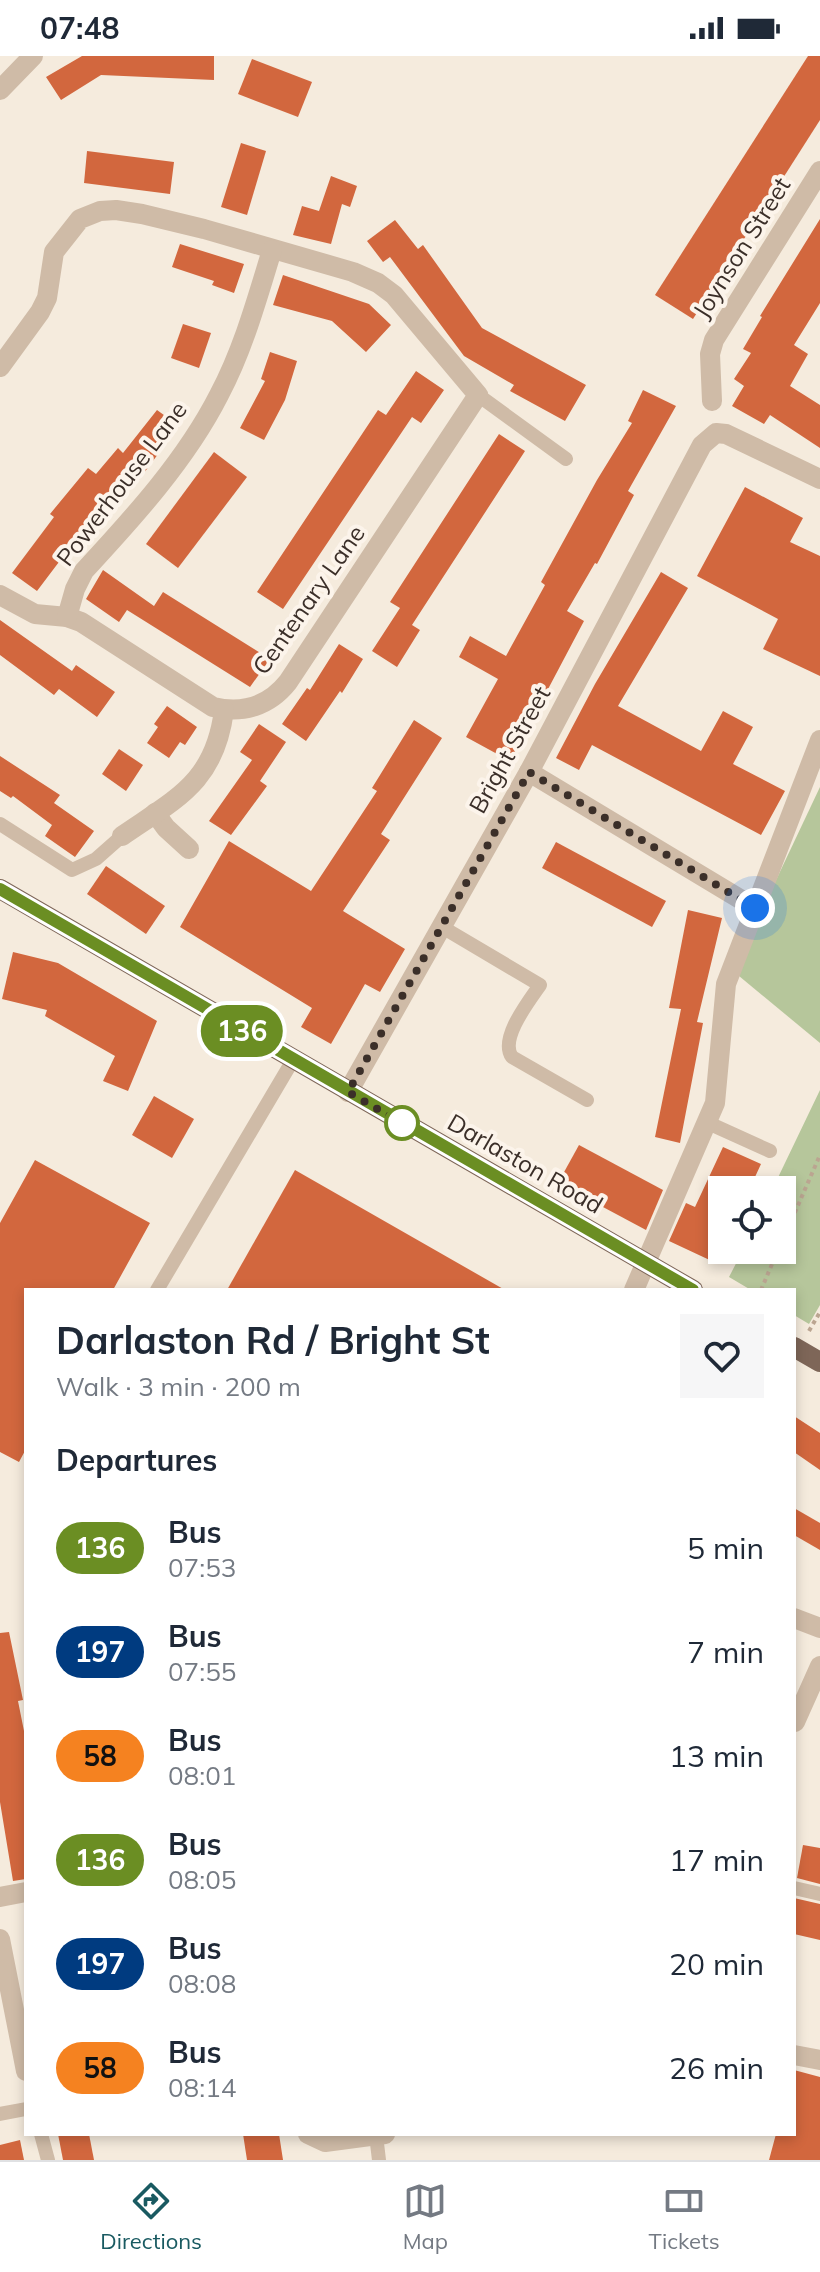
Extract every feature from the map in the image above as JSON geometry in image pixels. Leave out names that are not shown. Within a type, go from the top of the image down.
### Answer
[{"type":"main road","name":"Darlaston Road","points":[[0,889],[689,1288]]},
{"type":"main road","points":[[796,1348],[820,1362]]},
{"type":"street","points":[[0,90],[33,56]]},
{"type":"street","name":"Joynson Street","points":[[712,401],[710,354],[714,340],[820,171]]},
{"type":"street","points":[[0,367],[47,298],[54,252],[80,219],[90,213],[116,210],[204,229],[353,272],[394,295],[478,395]]},
{"type":"street","name":"Powerhouse Lane","points":[[67,617],[84,571],[173,465],[219,396],[248,325],[272,250]]},
{"type":"street","name":"Centenary Lane","points":[[224,710],[251,708],[280,692],[478,395]]},
{"type":"street","name":"Bright Street","points":[[348,1092],[529,772],[702,445],[716,433],[726,434],[820,479]]},
{"type":"street","points":[[0,595],[35,614],[67,617],[81,622],[200,701],[224,710],[216,749],[200,778],[122,836]]},
{"type":"street","points":[[635,1288],[715,1103],[726,984],[820,740]]},
{"type":"street","points":[[529,772],[755,908]]},
{"type":"street","points":[[155,813],[189,849]]},
{"type":"street","points":[[796,1619],[820,1628]]},
{"type":"street","points":[[796,1720],[820,1666]]},
{"type":"street","points":[[0,1897],[24,1892]]},
{"type":"street","points":[[0,1939],[24,2061]]},
{"type":"street","points":[[796,2055],[820,2060]]},
{"type":"street","points":[[312,2136],[325,2142],[372,2136]]},
{"type":"lane","points":[[478,395],[566,459]]},
{"type":"lane","points":[[0,824],[72,870],[96,859],[122,836]]},
{"type":"lane","points":[[442,927],[540,985],[508,1038],[508,1051],[512,1057],[587,1100]]},
{"type":"lane","points":[[158,1288],[293,1060]]},
{"type":"lane","points":[[706,1122],[770,1151]]},
{"type":"lane","points":[[796,1888],[820,1894]]},
{"type":"lane","points":[[0,2114],[24,2109]]},
{"type":"lane","points":[[42,2136],[48,2160]]},
{"type":"lane","points":[[379,2160],[380,2136]]},
{"type":"path","points":[[796,1210],[820,1155]]},
{"type":"path","points":[[762,1288],[772,1264]]},
{"type":"green space","points":[[820,787],[820,1043],[733,971]]},
{"type":"green space","points":[[820,1090],[820,1305],[809,1324],[796,1316],[796,1288],[748,1288],[729,1277],[736,1264],[796,1264],[796,1176],[779,1176]]},
{"type":"building","points":[[82,56],[214,56],[214,80],[101,75],[61,100],[46,77]]},
{"type":"building","points":[[808,56],[820,56],[820,120],[693,319],[655,295]]},
{"type":"building","points":[[252,59],[312,82],[298,117],[238,94]]},
{"type":"building","points":[[241,143],[266,151],[247,215],[221,207]]},
{"type":"building","points":[[87,151],[174,162],[170,194],[84,183]]},
{"type":"building","points":[[331,176],[357,186],[350,207],[342,204],[331,244],[293,235],[302,206],[319,211]]},
{"type":"building","points":[[820,219],[820,303],[794,345],[808,354],[790,386],[820,405],[820,448],[770,415],[764,424],[732,406],[744,386],[734,379],[751,353],[743,349]]},
{"type":"building","points":[[395,220],[418,249],[423,245],[482,328],[586,385],[565,421],[510,391],[514,385],[464,356],[390,257],[383,262],[367,241]]},
{"type":"building","points":[[180,244],[244,264],[234,293],[212,285],[214,281],[172,267]]},
{"type":"building","points":[[283,275],[369,304],[391,325],[366,352],[332,321],[273,305]]},
{"type":"building","points":[[183,324],[211,333],[199,368],[171,358]]},
{"type":"building","points":[[270,352],[297,361],[285,400],[264,440],[240,428],[265,381],[261,379]]},
{"type":"building","points":[[416,371],[444,390],[421,423],[412,417],[283,609],[257,592],[378,410],[386,415]]},
{"type":"building","points":[[643,390],[676,406],[628,491],[634,495],[597,564],[567,611],[584,621],[510,761],[466,737],[498,679],[459,657],[470,636],[506,656],[545,585],[541,582],[632,423],[628,421]]},
{"type":"building","points":[[157,410],[179,426],[132,489],[125,483],[100,513],[97,511],[66,548],[68,550],[37,591],[12,573],[54,517],[50,514],[88,468],[96,474],[118,448],[123,453]]},
{"type":"building","points":[[499,434],[525,451],[412,625],[420,630],[397,667],[372,651],[400,608],[390,602]]},
{"type":"building","points":[[214,452],[247,477],[178,568],[146,544]]},
{"type":"building","points":[[745,487],[803,518],[790,542],[820,556],[820,676],[763,649],[778,619],[697,576]]},
{"type":"building","points":[[103,570],[154,606],[163,592],[270,659],[250,687],[127,610],[119,622],[86,599]]},
{"type":"building","points":[[661,572],[688,588],[618,706],[701,751],[723,711],[753,727],[733,764],[785,791],[761,835],[592,745],[579,770],[556,758],[595,684]]},
{"type":"building","points":[[0,620],[72,671],[76,665],[115,692],[97,717],[59,689],[54,695],[0,655]]},
{"type":"building","points":[[339,644],[363,659],[306,741],[282,724],[307,688],[310,690]]},
{"type":"building","points":[[167,706],[197,727],[185,745],[180,742],[169,758],[147,743],[158,727],[154,724]]},
{"type":"building","points":[[414,720],[442,738],[381,834],[390,840],[343,911],[405,949],[380,992],[365,984],[331,1044],[301,1027],[312,1008],[180,927],[229,841],[311,891],[377,791],[372,788]]},
{"type":"building","points":[[259,724],[286,742],[260,781],[267,786],[231,835],[209,821],[252,760],[240,752]]},
{"type":"building","points":[[119,749],[143,765],[126,791],[102,774]]},
{"type":"building","points":[[0,756],[60,795],[54,803],[94,831],[75,857],[45,836],[52,825],[13,796],[11,798],[0,791]]},
{"type":"building","points":[[556,842],[666,901],[652,927],[542,868]]},
{"type":"building","points":[[106,866],[165,906],[146,934],[87,894]]},
{"type":"building","points":[[688,910],[722,918],[697,1022],[703,1023],[680,1143],[655,1137],[681,1009],[669,1008]]},
{"type":"building","points":[[13,952],[58,963],[157,1021],[128,1091],[103,1081],[115,1056],[45,1016],[47,1010],[2,999]]},
{"type":"building","points":[[154,1096],[194,1119],[172,1158],[132,1135]]},
{"type":"building","points":[[579,1145],[663,1190],[646,1230],[558,1183]]},
{"type":"building","points":[[723,1147],[761,1164],[755,1176],[709,1176]]},
{"type":"building","points":[[35,1160],[150,1223],[114,1288],[24,1288],[24,1453],[19,1462],[0,1452],[0,1223]]},
{"type":"building","points":[[295,1170],[502,1288],[228,1288]]},
{"type":"building","points":[[708,1179],[708,1259],[669,1241],[686,1203],[695,1207]]},
{"type":"building","points":[[796,1417],[820,1433],[820,1470],[796,1453]]},
{"type":"building","points":[[796,1509],[820,1523],[820,1550],[796,1536]]},
{"type":"building","points":[[9,1632],[23,1700],[18,1701],[24,1731],[24,1879],[13,1881],[0,1802],[0,1633]]},
{"type":"building","points":[[803,1845],[820,1848],[820,1884],[797,1878]]},
{"type":"building","points":[[796,1898],[820,1904],[820,1940],[796,1934]]},
{"type":"building","points":[[796,2071],[820,2077],[820,2160],[769,2160],[775,2136],[796,2136]]},
{"type":"building","points":[[58,2136],[89,2136],[94,2160],[63,2160]]},
{"type":"building","points":[[243,2136],[279,2136],[283,2160],[247,2160]]},
{"type":"building","points":[[20,2140],[24,2160],[0,2160],[0,2145]]},
{"type":"bus line","name":"136","points":[[0,889],[690,1288]]},
{"type":"route","points":[[402,1123],[348,1092],[529,772],[755,908]]}]
